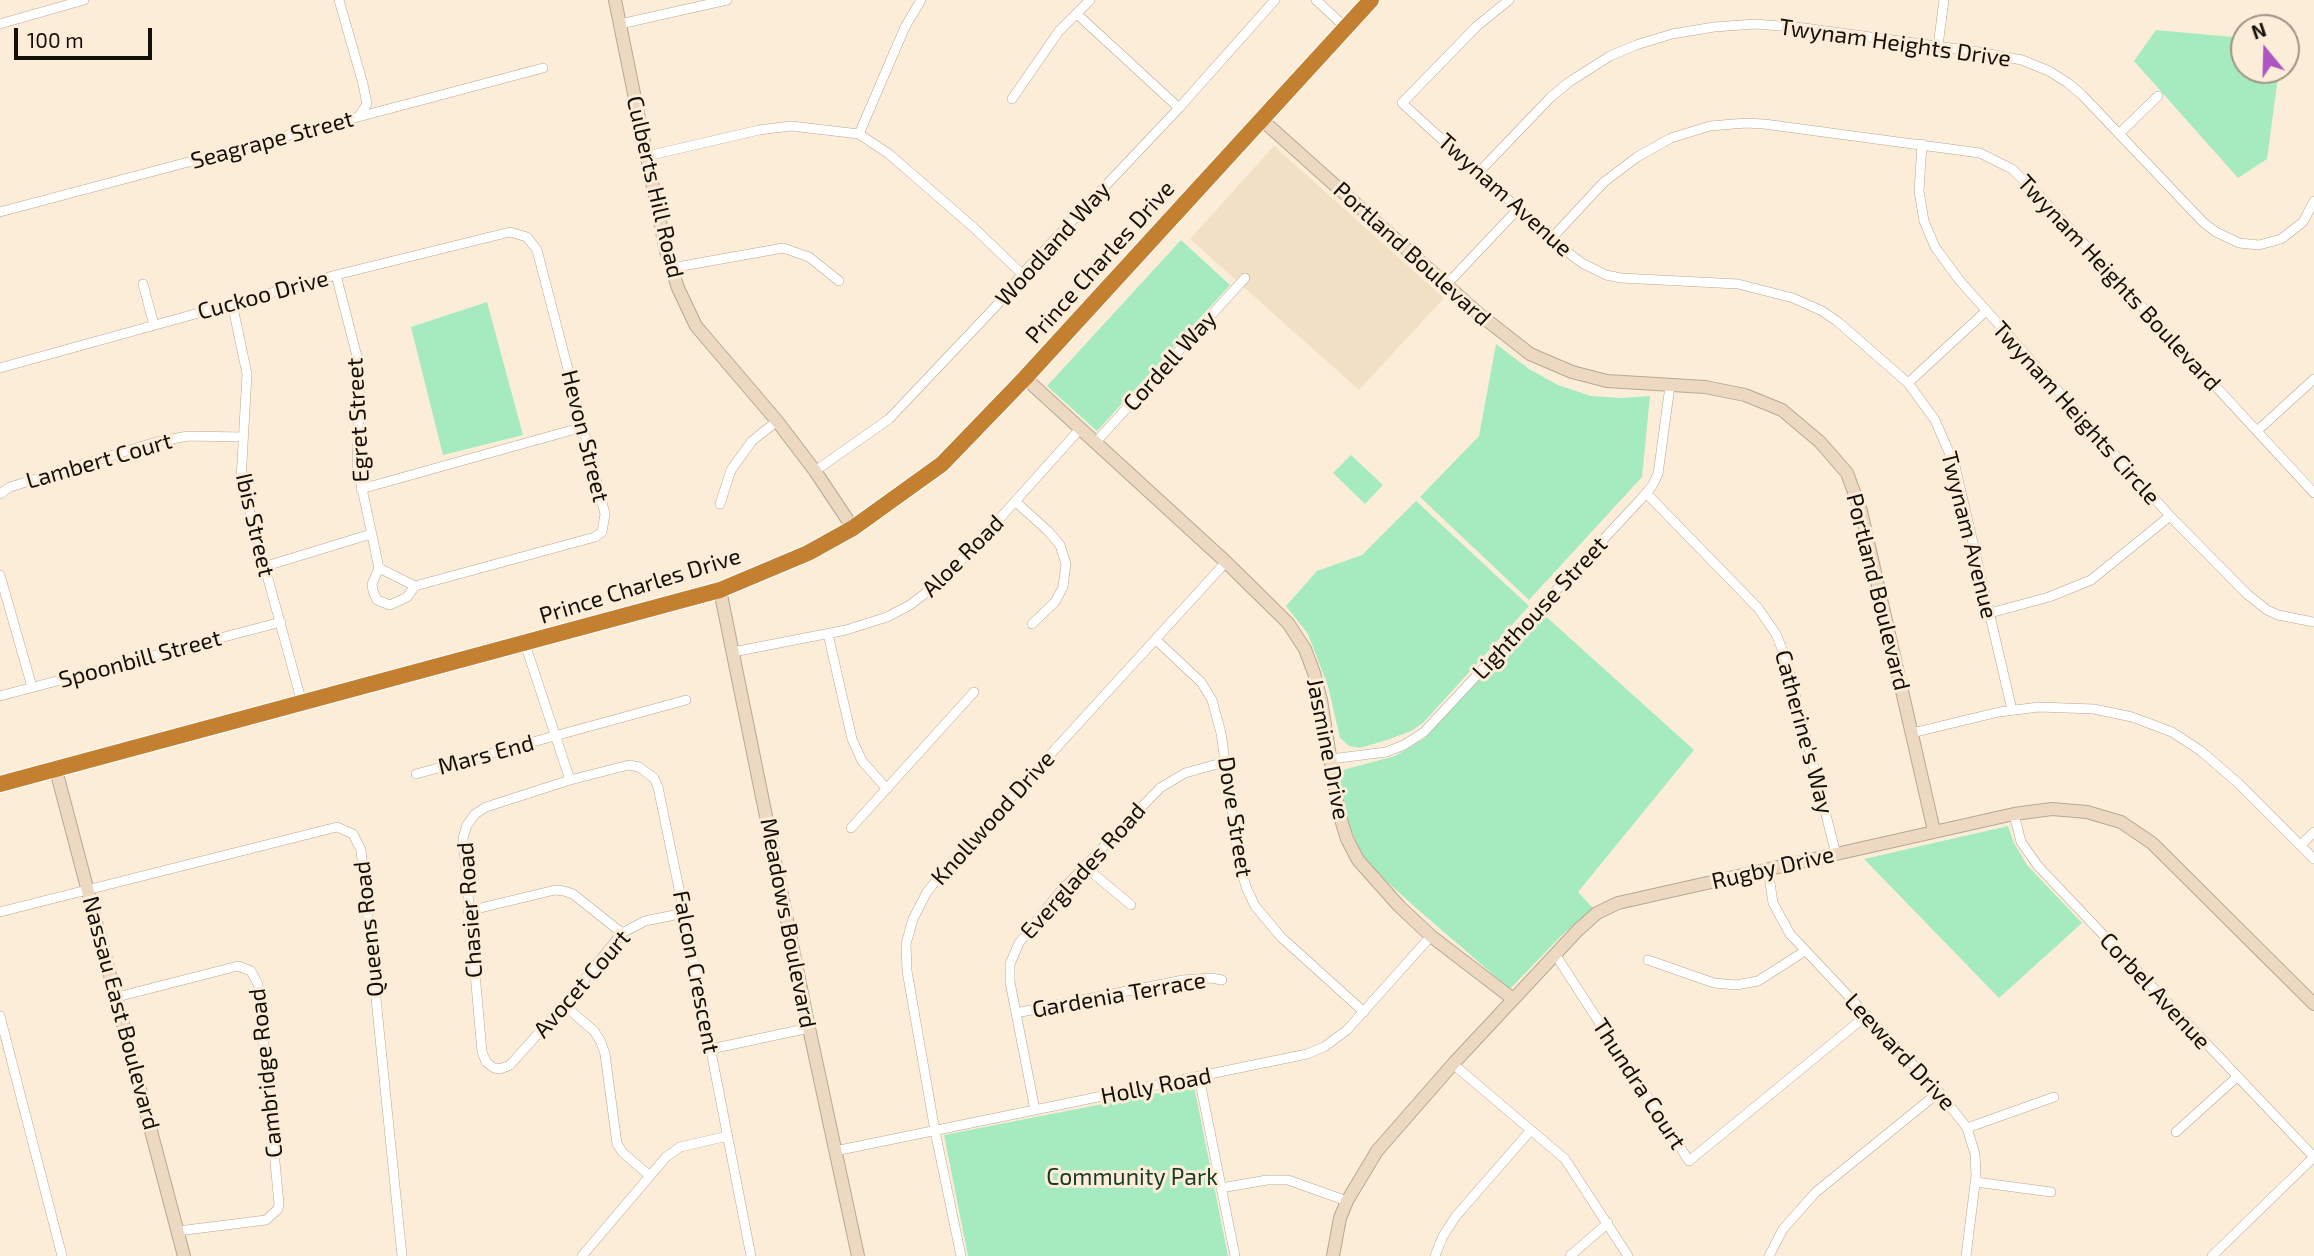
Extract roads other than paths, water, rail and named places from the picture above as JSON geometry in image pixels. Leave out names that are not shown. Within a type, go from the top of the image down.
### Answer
[{"type":"highway","name":"Prince Charles Drive","points":[[0,784],[720,590],[808,553],[853,528],[942,464],[1025,378],[1371,0]]},
{"type":"street","points":[[0,24],[83,0]]},
{"type":"street","points":[[339,0],[363,84],[366,104],[359,116]]},
{"type":"street","name":"Culberts Hill Road","points":[[615,0],[671,268],[696,326],[777,421],[853,528]]},
{"type":"street","points":[[620,24],[727,0]]},
{"type":"street","points":[[859,134],[905,27],[921,0]]},
{"type":"street","points":[[1012,99],[1038,58],[1090,0]]},
{"type":"street","name":"Woodland Way","points":[[815,471],[889,419],[998,305],[1022,274],[1179,108],[1275,0]]},
{"type":"street","points":[[1316,0],[1345,27]]},
{"type":"street","name":"Twynam Avenue","points":[[1509,0],[1477,26],[1402,103],[1551,239],[1582,263],[1606,275],[1639,281],[1738,284],[1793,298],[1837,321],[1908,383],[1935,421],[1955,466],[2012,710]]},
{"type":"street","points":[[1938,46],[1944,0]]},
{"type":"street","points":[[1077,15],[1179,108]]},
{"type":"street","name":"Twynam Heights Drive","points":[[1478,173],[1528,119],[1569,82],[1610,56],[1652,40],[1692,30],[1755,24],[2008,57],[2049,71],[2068,83],[2204,223],[2238,243],[2259,245],[2281,239],[2303,222],[2314,201]]},
{"type":"street","name":"Seagrape Street","points":[[0,212],[543,68]]},
{"type":"street","points":[[2119,134],[2158,96]]},
{"type":"street","name":"Portland Boulevard","points":[[1261,119],[1507,338],[1542,360],[1606,381],[1720,389],[1769,403],[1811,433],[1847,473],[1856,494],[1867,532],[1934,831]]},
{"type":"street","name":"Twynam Heights Boulevard","points":[[1551,239],[1604,183],[1637,156],[1671,138],[1710,126],[1764,124],[1980,153],[1997,160],[2019,175],[2314,493]]},
{"type":"street","points":[[647,156],[759,130],[791,126],[859,134],[889,154],[1022,274]]},
{"type":"street","name":"Twynam Heights Circle","points":[[1922,144],[1919,191],[1927,230],[1940,255],[1985,312],[2170,516],[2257,603],[2278,615],[2314,622]]},
{"type":"street","points":[[1447,284],[1518,209]]},
{"type":"street","name":"Cuckoo Drive","points":[[0,368],[336,275],[510,232],[527,237]]},
{"type":"street","name":"Hevon Street","points":[[379,568],[372,584],[377,600],[390,605],[400,602],[415,586],[594,537],[602,532],[605,513],[537,250],[527,237]]},
{"type":"street","points":[[671,268],[783,248],[809,257],[839,281]]},
{"type":"street","name":"Egret Street","points":[[336,275],[360,368],[357,465],[379,568]]},
{"type":"street","name":"Cordell Way","points":[[1095,443],[1245,278]]},
{"type":"street","points":[[143,284],[155,325]]},
{"type":"street","name":"Ibis Street","points":[[232,303],[247,374],[240,480],[302,703]]},
{"type":"street","points":[[1908,383],[1985,312]]},
{"type":"street","name":"Jasmine Drive","points":[[1025,378],[1278,612],[1305,649],[1318,686],[1339,813],[1352,850],[1373,880],[1431,936],[1513,999]]},
{"type":"street","points":[[2257,431],[2314,379]]},
{"type":"street","name":"Lighthouse Street","points":[[1331,759],[1386,752],[1404,746],[1424,732],[1646,493],[1658,474],[1670,386]]},
{"type":"street","points":[[720,504],[731,470],[752,441],[777,421]]},
{"type":"street","points":[[361,489],[583,427]]},
{"type":"street","name":"Aloe Road","points":[[733,652],[828,634],[887,617],[923,596],[1016,502],[1080,429]]},
{"type":"street","name":"Lambert Court","points":[[0,494],[10,487],[156,442],[188,436],[243,437]]},
{"type":"street","name":"Catherine's Way","points":[[1646,493],[1758,608],[1776,634],[1786,659],[1836,854]]},
{"type":"street","points":[[1016,502],[1048,531],[1063,551],[1066,564],[1063,587],[1055,603],[1032,624]]},
{"type":"street","points":[[1990,613],[2063,593],[2091,580],[2170,516]]},
{"type":"street","points":[[263,567],[371,534]]},
{"type":"street","name":"Knollwood Drive","points":[[961,1256],[935,1131],[907,971],[906,944],[913,919],[927,892],[943,872],[1226,562]]},
{"type":"street","points":[[379,568],[415,586]]},
{"type":"street","points":[[0,575],[32,687]]},
{"type":"street","name":"Meadows Boulevard","points":[[720,590],[858,1256]]},
{"type":"street","name":"Spoonbill Street","points":[[0,696],[281,622]]},
{"type":"street","points":[[828,634],[852,738],[869,771],[887,789]]},
{"type":"street","name":"Dove Street","points":[[1156,640],[1209,694],[1219,722],[1239,861],[1246,887],[1255,906],[1281,937],[1364,1012]]},
{"type":"street","points":[[525,644],[570,780]]},
{"type":"street","points":[[851,828],[974,692]]},
{"type":"street","name":"Mars End","points":[[416,774],[686,700]]},
{"type":"street","points":[[1912,733],[2012,710],[2055,706],[2094,709],[2132,717],[2172,732],[2217,763],[2314,859]]},
{"type":"street","name":"Everglades Road","points":[[1035,1110],[1009,975],[1014,951],[1034,920],[1140,807],[1168,782],[1196,769],[1225,762]]},
{"type":"street","name":"Falcon Crescent","points":[[570,780],[629,765],[639,766],[654,778],[658,787],[751,1256]]},
{"type":"street","name":"Nassau East Boulevard","points":[[56,770],[184,1256]]},
{"type":"street","name":"Chasier Road","points":[[490,1066],[482,1052],[463,838],[467,825],[475,814],[486,807],[570,780]]},
{"type":"street","name":"Rugby Drive","points":[[1333,1256],[1347,1200],[1377,1150],[1555,954],[1593,916],[1607,907],[2014,814],[2052,809],[2075,810],[2110,818],[2130,827],[2169,859],[2314,1004]]},
{"type":"street","name":"Corbel Avenue","points":[[2014,814],[2021,842],[2032,859],[2314,1157]]},
{"type":"street","name":"Queens Road","points":[[0,912],[337,827],[353,834],[361,850],[402,1256]]},
{"type":"street","points":[[2301,845],[2314,832]]},
{"type":"street","points":[[1084,866],[1131,905]]},
{"type":"street","name":"Leeward Drive","points":[[1768,869],[1772,896],[1779,916],[1790,934],[1939,1092],[1967,1128],[1975,1154],[1976,1182],[1966,1256]]},
{"type":"street","points":[[468,911],[564,891],[580,899],[622,933]]},
{"type":"street","name":"Avocet Court","points":[[490,1066],[500,1069],[510,1065],[564,1005],[622,933],[645,921],[684,913]]},
{"type":"street","name":"Holly Road","points":[[835,1151],[1290,1059],[1316,1051],[1341,1036],[1431,936]]},
{"type":"street","points":[[1648,960],[1714,983],[1736,985],[1758,981],[1805,951]]},
{"type":"street","name":"Thundra Court","points":[[1555,954],[1689,1161],[1867,1015]]},
{"type":"street","name":"Cambridge Road","points":[[117,997],[238,966],[251,971],[258,984],[278,1209],[266,1220],[178,1231]]},
{"type":"street","name":"Gardenia Terrace","points":[[1016,1013],[1183,980],[1222,980]]},
{"type":"street","points":[[564,1005],[594,1031],[601,1042],[617,1144],[623,1153],[649,1175]]},
{"type":"street","points":[[0,1016],[62,1256]]},
{"type":"street","points":[[711,1049],[809,1028]]},
{"type":"street","points":[[1453,1064],[1565,1159],[1628,1256]]},
{"type":"street","points":[[1199,1077],[1235,1256]]},
{"type":"street","points":[[2176,1132],[2237,1077]]},
{"type":"street","points":[[1769,1256],[1783,1229],[1816,1192],[1939,1092]]},
{"type":"street","points":[[1967,1128],[2054,1097]]},
{"type":"street","points":[[1435,1256],[1443,1236],[1456,1216],[1531,1130]]},
{"type":"street","points":[[582,1256],[666,1157],[680,1147],[727,1136]]},
{"type":"street","points":[[2212,1256],[2314,1157]]},
{"type":"street","points":[[1222,1188],[1267,1180],[1288,1180],[1347,1200]]},
{"type":"street","points":[[1976,1182],[2051,1192]]},
{"type":"street","points":[[1570,1256],[1608,1223]]},
{"type":"park label","name":"Community Park","points":[[1132,1177]]}]
